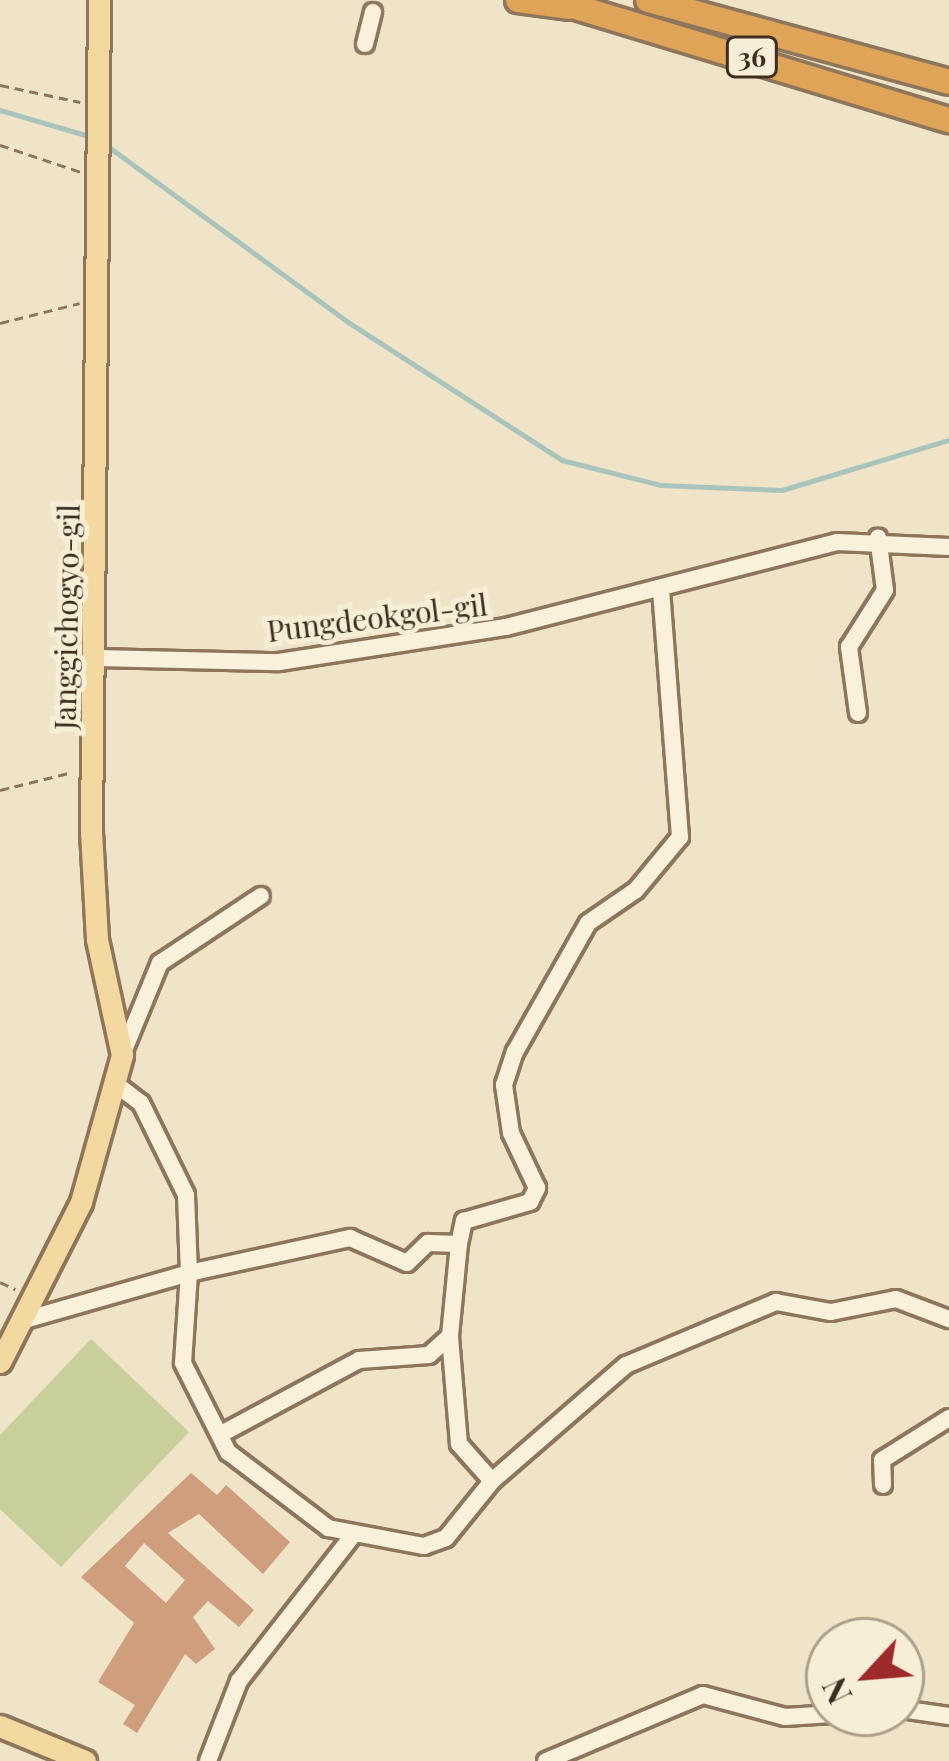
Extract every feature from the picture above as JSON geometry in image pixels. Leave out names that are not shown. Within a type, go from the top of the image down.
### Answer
[{"type":"highway","points":[[518,0],[598,12]]},
{"type":"highway","name":"36","points":[[553,0],[949,120]]},
{"type":"highway","name":"36","points":[[647,0],[949,82]]},
{"type":"main road","points":[[98,0],[105,115]]},
{"type":"main road","name":"Janggichogyo-gil","points":[[0,1362],[81,1202],[122,1055],[97,939],[92,775],[105,115]]},
{"type":"main road","points":[[0,1726],[85,1761]]},
{"type":"street","points":[[365,44],[374,12]]},
{"type":"street","points":[[858,713],[849,647],[885,590],[878,537]]},
{"type":"street","name":"Pungdeokgol-gil","points":[[96,658],[279,662],[506,628],[878,537],[949,547]]},
{"type":"street","points":[[493,1481],[459,1444],[450,1336],[459,1244],[464,1221],[530,1202],[537,1187],[511,1133],[504,1085],[515,1052],[588,922],[636,890],[680,837],[661,589]]},
{"type":"street","name":"Janggichogyo-gil","points":[[122,1055],[160,963],[260,896]]},
{"type":"street","points":[[117,1085],[141,1103],[186,1195],[189,1273],[183,1363],[238,1464],[354,1534],[435,1543],[493,1481],[626,1365],[776,1302],[831,1312],[896,1299],[948,1316]]},
{"type":"street","points":[[21,1321],[189,1273],[355,1237],[407,1263],[428,1243],[459,1244]]},
{"type":"street","points":[[221,1434],[359,1360],[429,1355],[450,1336]]},
{"type":"street","points":[[883,1485],[881,1460],[949,1418]]},
{"type":"street","points":[[208,1761],[238,1681],[354,1534]]},
{"type":"street","points":[[546,1761],[703,1695],[785,1717],[805,1716]]},
{"type":"path","points":[[0,85],[105,115]]},
{"type":"path","points":[[0,145],[103,182]]},
{"type":"path","points":[[0,322],[102,304]]},
{"type":"path","points":[[0,790],[92,775]]},
{"type":"green space","points":[[91,1339],[189,1432],[61,1567],[0,1509],[0,1435]]},
{"type":"building","points":[[191,1473],[217,1495],[226,1485],[290,1542],[263,1574],[199,1514],[168,1533],[254,1610],[239,1627],[208,1601],[193,1617],[215,1649],[196,1664],[185,1654],[137,1733],[123,1724],[135,1705],[98,1682],[134,1623],[81,1577]],"holes":[[[144,1543],[185,1580],[166,1603],[125,1566]]]},
{"type":"waterway","points":[[0,110],[89,136]]},
{"type":"waterway","points":[[105,144],[348,322],[562,460],[661,485],[782,490],[949,440]]}]
